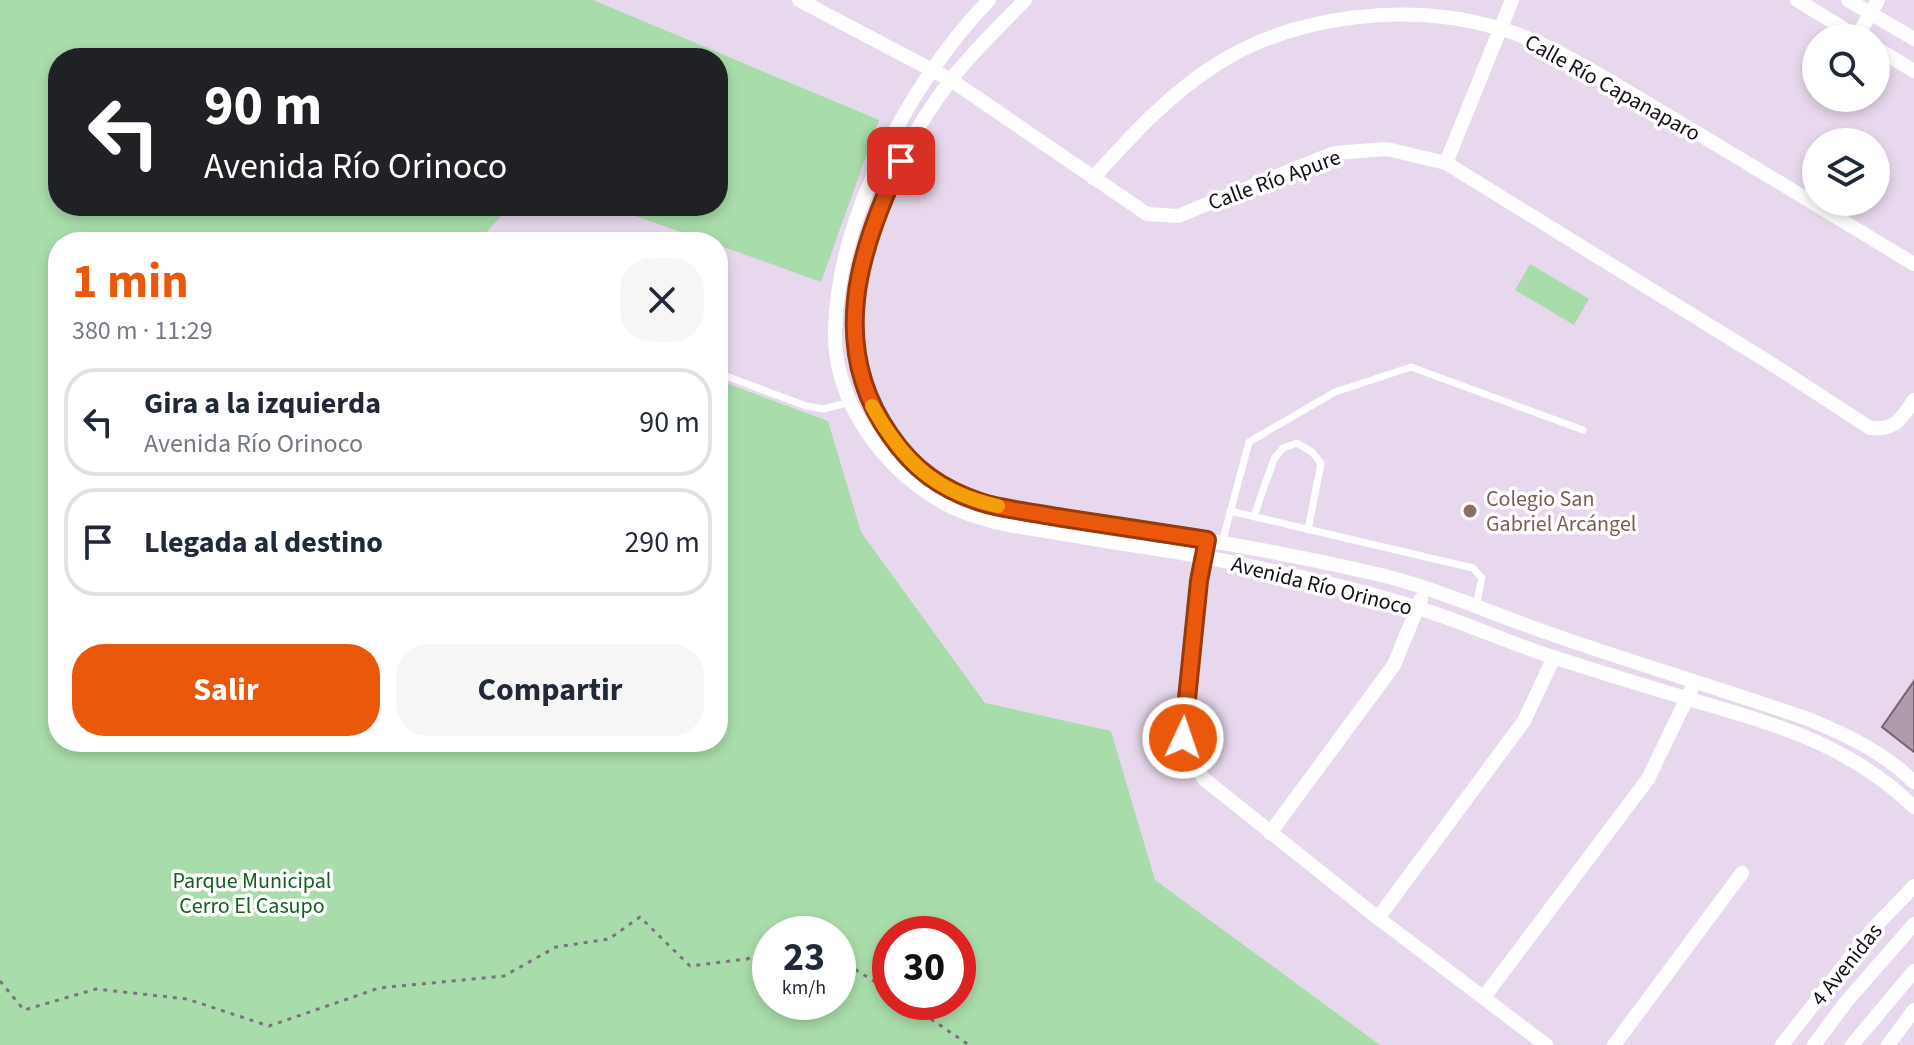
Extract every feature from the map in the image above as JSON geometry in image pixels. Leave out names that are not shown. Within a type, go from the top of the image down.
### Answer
[{"type":"street","name":"Calle Río Apure","points":[[799,0],[951,80],[1147,214],[1178,216],[1334,153],[1387,149],[1446,163],[1870,428],[1884,429],[1901,420],[1914,400]]},
{"type":"street","name":"Avenida Río Orinoco","points":[[989,0],[906,109],[875,171],[852,237],[837,309],[835,334],[838,357],[851,402],[878,449],[913,484],[945,504],[1214,541],[1388,577],[1836,730],[1892,761],[1914,782]]},
{"type":"street","name":"Avenida Río Orinoco","points":[[1025,0],[951,80],[911,139],[876,218],[858,283],[855,357],[869,403],[900,451],[928,478],[997,523],[1317,579],[1419,608],[1554,657],[1767,722],[1823,743],[1873,772],[1914,807]]},
{"type":"street","points":[[1446,163],[1512,0]]},
{"type":"street","points":[[1797,0],[1837,24]]},
{"type":"street","points":[[1848,0],[1874,6],[1914,39]]},
{"type":"street","points":[[1865,24],[1874,6]]},
{"type":"street","name":"Calle Río Capanaparo","points":[[1093,178],[1150,115],[1189,83],[1220,62],[1293,30],[1386,15],[1469,20],[1502,28],[1602,77],[1914,264]]},
{"type":"street","points":[[1890,56],[1914,71]]},
{"type":"street","points":[[837,309],[855,311]]},
{"type":"street","points":[[1214,541],[1204,557],[1199,581],[1183,738],[1190,758],[1204,779],[1270,833],[1546,1045]]},
{"type":"street","points":[[1270,833],[1394,665],[1424,589]]},
{"type":"street","points":[[1378,918],[1524,721],[1554,657]]},
{"type":"street","points":[[1484,997],[1648,779],[1688,699],[1693,682]]},
{"type":"street","points":[[1614,1045],[1742,873]]},
{"type":"street","name":"4 Avenidas","points":[[1782,1045],[1870,932],[1914,886]]},
{"type":"street","name":"4 Avenidas","points":[[1814,1045],[1846,1002],[1914,924]]},
{"type":"street","points":[[1852,1045],[1914,971]]},
{"type":"street","points":[[1888,1045],[1914,1010]]},
{"type":"lane","points":[[1214,541],[1230,511],[1247,447],[1255,436],[1335,392],[1411,367],[1583,430]]},
{"type":"lane","points":[[728,377],[806,406],[823,409],[851,402]]},
{"type":"lane","points":[[1254,516],[1274,459],[1283,448],[1297,443],[1312,452],[1321,463],[1308,530]]},
{"type":"lane","points":[[1230,511],[1473,568],[1482,578],[1475,608]]},
{"type":"path","points":[[0,981],[24,1010],[96,989],[187,999],[269,1026],[379,988],[504,976],[556,947],[609,939],[640,917],[690,966],[752,957]]},
{"type":"path","points":[[932,1020],[969,1045]]},
{"type":"green space","name":"Parque Municipal Cerro El Casupo","points":[[0,0],[593,0],[707,48],[48,48],[48,216],[500,216],[487,232],[48,232],[48,752],[728,752],[728,384],[828,421],[861,532],[985,703],[1111,731],[1155,880],[1380,1045],[0,1045]]},
{"type":"green space","name":"Parque Municipal Cerro El Casupo","points":[[728,57],[879,120],[821,282],[728,249],[728,232],[681,232],[635,216],[728,216]]},
{"type":"green space","points":[[1530,264],[1589,299],[1574,325],[1515,290]]},
{"type":"building","points":[[1914,681],[1914,752],[1882,727]]},
{"type":"slow traffic","points":[[872,406],[900,451],[928,478],[943,487],[998,506]]},
{"type":"place","name":"Colegio San Gabriel Arcángel","points":[[1470,511]]},
{"type":"route","points":[[901,161],[876,218],[858,283],[853,323],[855,357],[869,403],[900,451],[928,478],[943,487],[981,502],[1007,508],[1207,540],[1199,581],[1183,738]]}]
